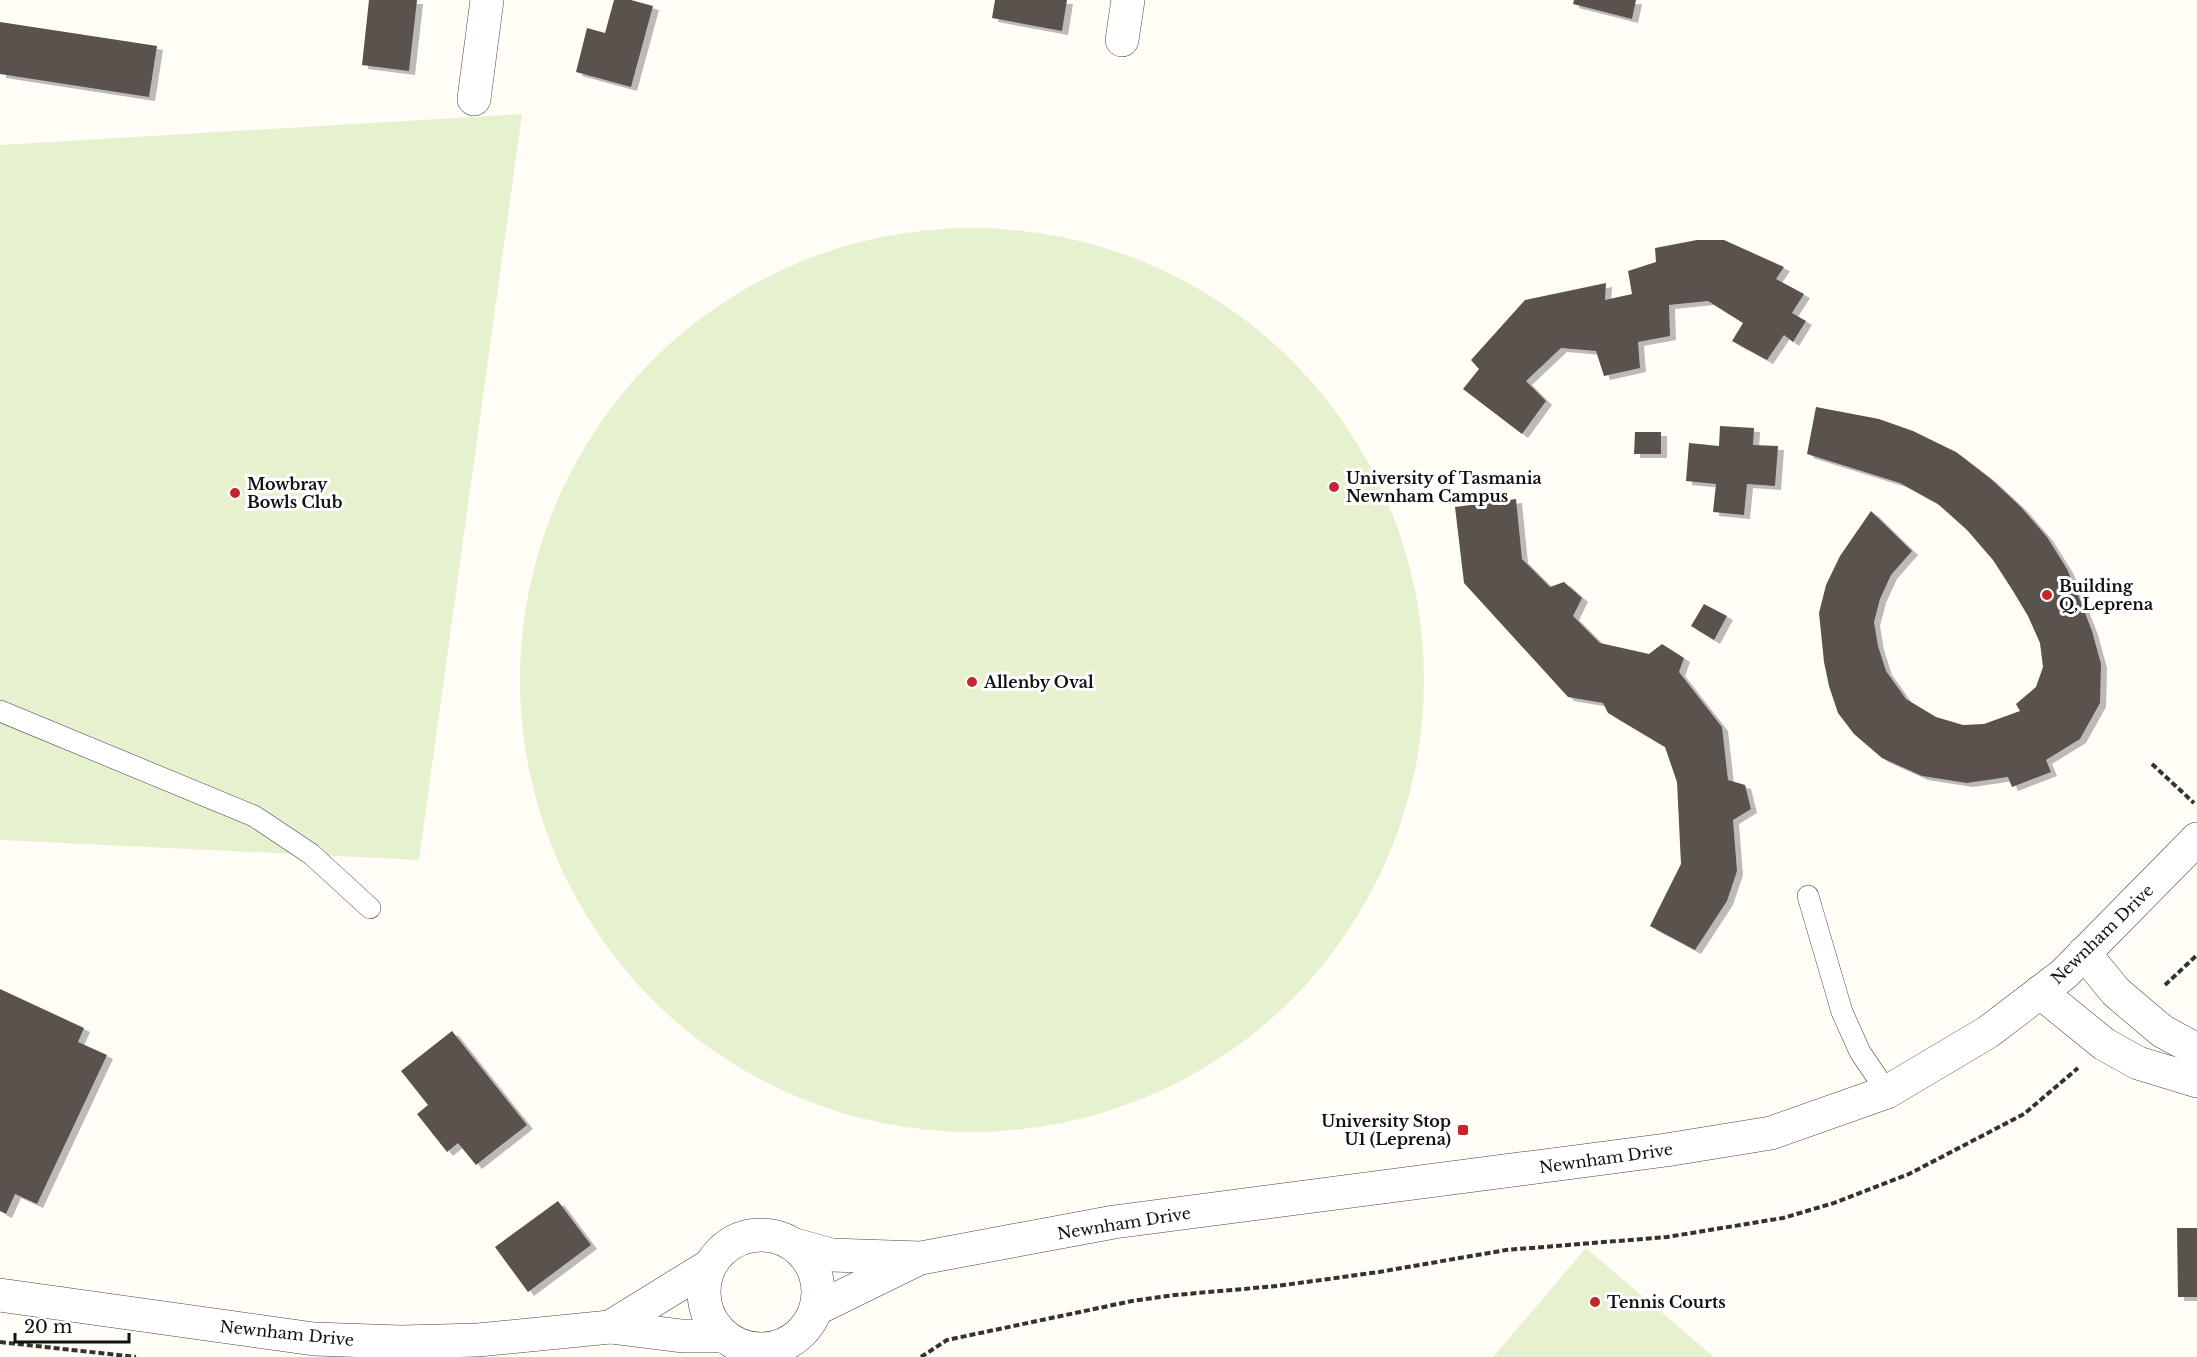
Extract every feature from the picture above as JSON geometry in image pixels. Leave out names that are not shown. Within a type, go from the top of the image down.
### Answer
[{"type":"street","points":[[474,99],[487,0]]},
{"type":"street","points":[[1122,40],[1128,0]]},
{"type":"street","name":"Newnham Drive","points":[[792,1244],[831,1256],[921,1258],[1114,1222],[1666,1150],[1772,1133],[1887,1092],[1988,1032],[2064,974],[2197,839]]},
{"type":"street","points":[[2084,953],[2116,992],[2162,1031],[2197,1050]]},
{"type":"street","points":[[2040,992],[2104,1044],[2138,1063],[2197,1081]]},
{"type":"street","points":[[803,1357],[818,1291],[815,1273],[806,1257],[792,1244],[774,1236],[755,1235],[736,1240],[720,1251],[710,1266],[704,1284],[704,1303],[711,1322],[737,1346],[760,1349],[779,1347],[795,1338],[812,1317]]},
{"type":"street","name":"Newnham Drive","points":[[812,1317],[921,1258]]},
{"type":"street","name":"Newnham Drive","points":[[610,1327],[710,1266]]},
{"type":"street","name":"Newnham Drive","points":[[0,1295],[314,1339],[385,1342],[478,1340],[610,1327],[737,1346]]},
{"type":"lane","points":[[0,711],[254,816],[311,854],[370,908]]},
{"type":"lane","points":[[1808,896],[1842,1011],[1860,1052],[1887,1092]]},
{"type":"path","points":[[2152,764],[2194,804]]},
{"type":"path","points":[[2160,989],[2197,955]]},
{"type":"path","points":[[921,1357],[947,1340],[1132,1301],[1345,1276],[1506,1250],[1667,1237],[1783,1218],[1834,1203],[1909,1174],[2024,1114],[2081,1065]]},
{"type":"path","points":[[0,1342],[136,1357]]},
{"type":"green space","name":"Mowbray Bowls Club","points":[[522,114],[419,860],[0,840],[0,145]]},
{"type":"green space","name":"Allenby Oval","points":[[972,228],[1016,230],[1060,237],[1103,248],[1145,263],[1223,304],[1292,360],[1348,429],[1389,507],[1404,549],[1415,592],[1422,636],[1424,680],[1422,724],[1415,768],[1404,811],[1389,853],[1348,931],[1292,1000],[1223,1056],[1145,1097],[1103,1112],[1060,1123],[1016,1130],[972,1132],[928,1130],[884,1123],[841,1112],[799,1097],[721,1056],[652,1000],[596,931],[555,853],[540,811],[529,768],[522,724],[520,680],[522,636],[529,592],[540,549],[555,507],[596,429],[652,360],[721,304],[799,263],[841,248],[884,237],[928,230]]},
{"type":"green space","name":"Tennis Courts","points":[[1586,1248],[1714,1357],[1493,1357]]},
{"type":"building","points":[[369,0],[417,0],[409,71],[362,65]]},
{"type":"building","points":[[614,0],[631,0],[653,6],[631,87],[576,72],[587,28],[605,33]]},
{"type":"building","points":[[995,0],[1067,0],[1062,31],[992,18]]},
{"type":"building","points":[[1574,0],[1636,0],[1632,19],[1573,4]]},
{"type":"building","points":[[0,22],[157,46],[149,97],[0,74]]},
{"type":"building","points":[[1697,240],[1724,240],[1784,267],[1776,279],[1804,294],[1792,313],[1806,321],[1793,342],[1784,335],[1767,360],[1732,341],[1743,323],[1708,301],[1669,305],[1670,336],[1638,342],[1640,368],[1604,376],[1596,351],[1561,348],[1526,381],[1546,401],[1522,434],[1463,389],[1479,369],[1471,360],[1525,300],[1606,283],[1605,300],[1632,294],[1628,271],[1656,262],[1655,248]]},
{"type":"building","name":"Building Q, Leprena","points":[[1816,407],[1879,419],[1913,431],[1956,452],[1991,479],[2021,507],[2047,537],[2067,569],[2092,631],[2101,664],[2100,703],[2080,739],[2046,760],[2051,772],[2012,787],[2008,777],[1967,783],[1922,776],[1882,758],[1854,734],[1838,713],[1824,662],[1819,613],[1826,585],[1840,556],[1871,511],[1912,551],[1891,575],[1880,599],[1874,622],[1878,646],[1886,671],[1906,699],[1936,717],[1963,725],[1984,724],[2020,711],[2016,704],[2036,687],[2043,667],[2040,643],[2028,616],[1993,560],[1967,530],[1938,504],[1900,483],[1807,454]]},
{"type":"building","points":[[1720,426],[1754,428],[1753,445],[1778,446],[1775,486],[1747,484],[1744,515],[1713,512],[1716,484],[1686,481],[1689,443],[1719,446]]},
{"type":"building","points":[[1635,432],[1661,432],[1661,454],[1634,454]]},
{"type":"building","points":[[1516,499],[1522,559],[1550,587],[1564,582],[1582,598],[1573,616],[1600,643],[1649,654],[1662,644],[1684,658],[1679,672],[1722,727],[1728,780],[1745,785],[1751,809],[1733,820],[1737,871],[1727,901],[1695,950],[1650,926],[1681,864],[1677,782],[1665,747],[1608,713],[1603,703],[1568,697],[1464,583],[1455,507]]},
{"type":"building","points":[[1704,604],[1727,616],[1714,640],[1691,626]]},
{"type":"building","points":[[0,989],[84,1028],[78,1042],[107,1055],[37,1204],[15,1194],[6,1214],[0,1211]]},
{"type":"building","points":[[452,1031],[527,1125],[476,1165],[458,1143],[447,1152],[417,1114],[428,1105],[401,1071]]},
{"type":"building","points":[[558,1201],[591,1245],[528,1292],[495,1247]]},
{"type":"building","points":[[2177,1228],[2197,1228],[2197,1297],[2178,1297]]},
{"type":"place","name":"University of Tasmania Newnham Campus","points":[[1334,487]]},
{"type":"place","name":"Mowbray Bowls Club","points":[[235,493]]},
{"type":"place","name":"Building Q, Leprena","points":[[2047,595]]},
{"type":"place","name":"Allenby Oval","points":[[972,682]]},
{"type":"place","name":"University Stop U1 (Leprena)","points":[[1463,1130]]},
{"type":"place","name":"Tennis Courts","points":[[1595,1302]]}]
